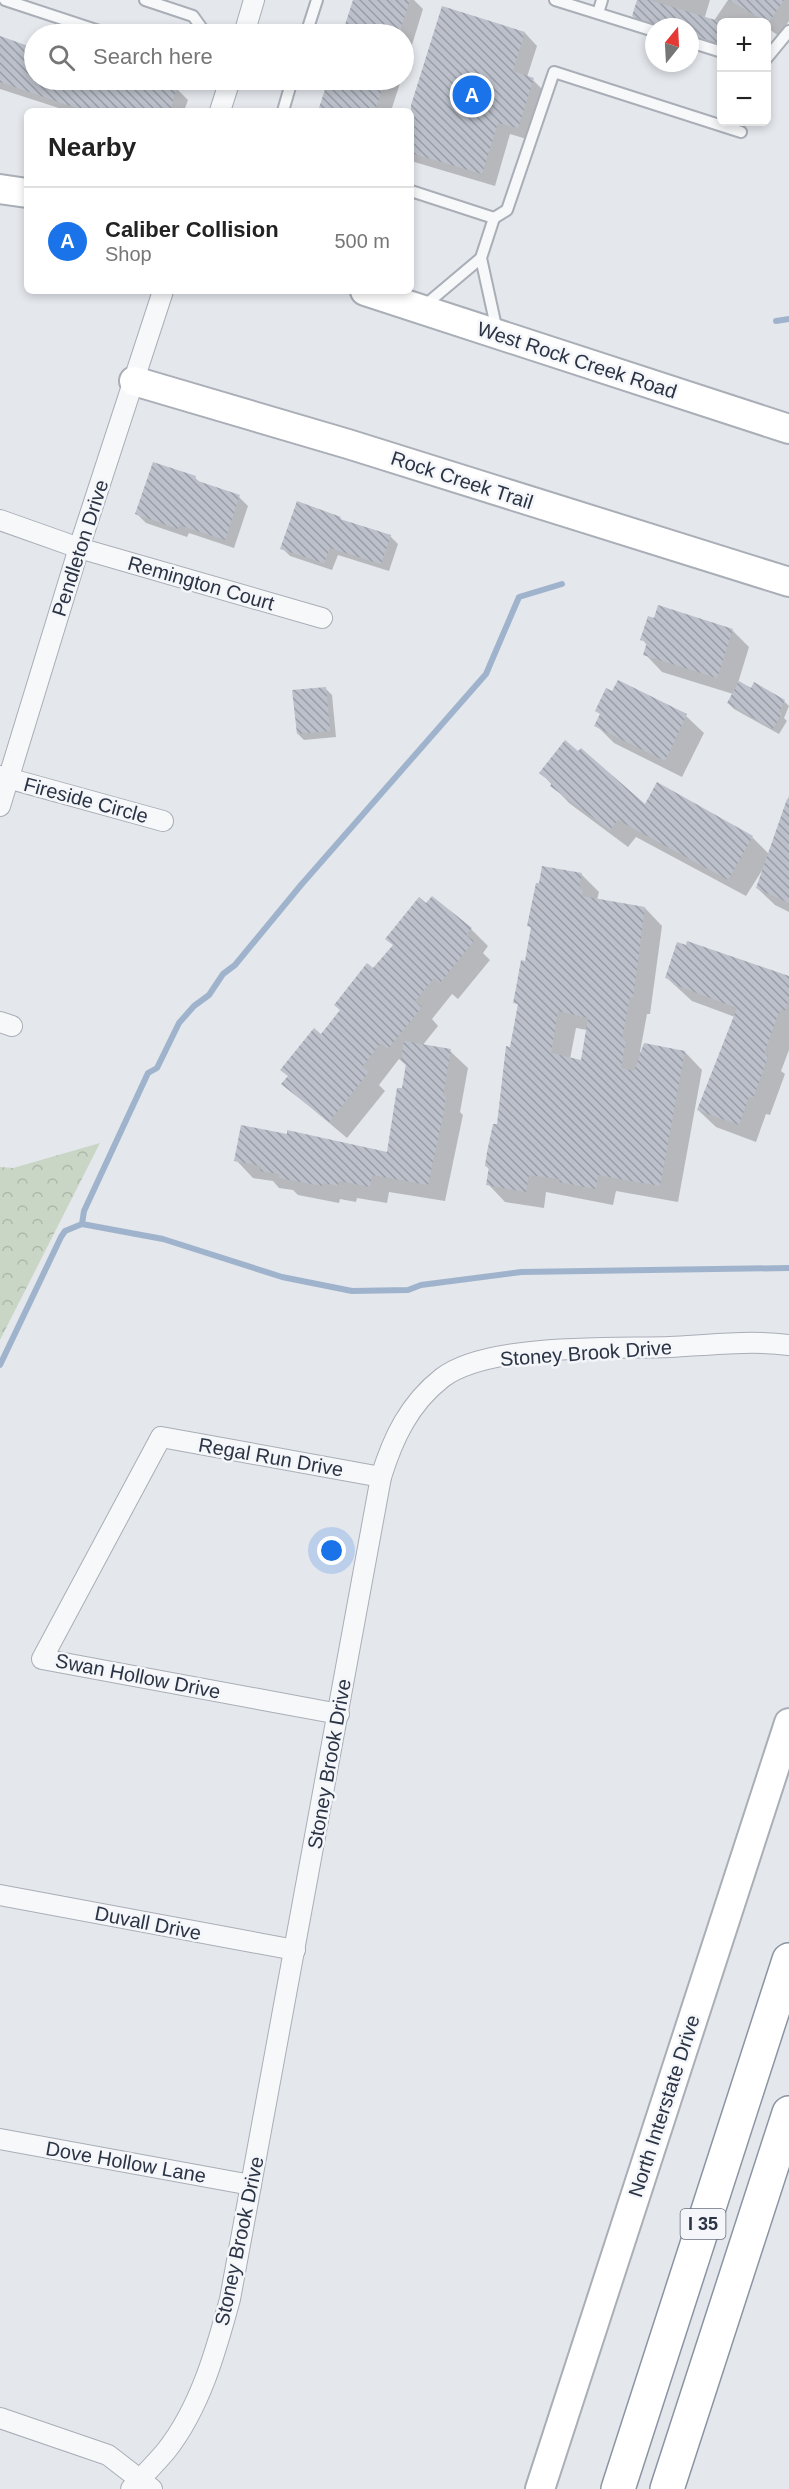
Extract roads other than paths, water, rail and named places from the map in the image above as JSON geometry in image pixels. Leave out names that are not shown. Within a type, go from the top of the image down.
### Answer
[{"type":"highway","name":"I 35","points":[[618,2489],[789,1960]]},
{"type":"highway","name":"I 35","points":[[667,2489],[789,2113]]},
{"type":"street","points":[[247,24],[254,0]]},
{"type":"street","points":[[221,108],[227,90]]},
{"type":"street","points":[[0,189],[24,193]]},
{"type":"street","name":"Pendleton Drive","points":[[0,806],[5,778],[162,294]]},
{"type":"street","name":"West Rock Creek Road","points":[[374,294],[789,429]]},
{"type":"street","name":"Rock Creek Trail","points":[[134,381],[348,444],[789,582]]},
{"type":"street","name":"Remington Court","points":[[0,520],[79,548],[322,618]]},
{"type":"street","name":"Fireside Circle","points":[[5,778],[163,821]]},
{"type":"street","name":"Stoney Brook Drive","points":[[141,2486],[188,2417],[216,2349],[230,2299],[381,1477],[397,1432],[423,1395],[443,1377],[481,1361],[550,1352],[736,1344],[789,1345]]},
{"type":"street","name":"Regal Run Drive","points":[[162,1437],[381,1477]]},
{"type":"street","name":"Swan Hollow Drive","points":[[162,1437],[42,1659],[339,1714]]},
{"type":"street","name":"North Interstate Drive","points":[[540,2489],[789,1723]]},
{"type":"street","name":"Duvall Drive","points":[[0,1895],[295,1950]]},
{"type":"street","name":"Dove Hollow Lane","points":[[0,2139],[251,2185]]},
{"type":"street","points":[[0,2418],[108,2455],[141,2486]]},
{"type":"lane","points":[[5,0],[78,24]]},
{"type":"lane","points":[[145,0],[193,16],[197,24]]},
{"type":"lane","points":[[309,24],[317,0]]},
{"type":"lane","points":[[555,0],[645,28]]},
{"type":"lane","points":[[598,14],[602,0]]},
{"type":"lane","points":[[771,53],[789,31]]},
{"type":"lane","points":[[699,45],[717,50]]},
{"type":"lane","points":[[498,335],[481,258],[494,218],[507,210],[554,72],[741,132]]},
{"type":"lane","points":[[284,108],[289,90]]},
{"type":"lane","points":[[414,192],[494,218]]},
{"type":"lane","points":[[419,309],[481,258]]},
{"type":"waterway","points":[[776,321],[789,319]]},
{"type":"waterway","points":[[82,1224],[84,1211],[148,1073],[157,1068],[179,1023],[194,1006],[209,995],[223,974],[235,965],[301,885],[486,674],[519,597],[562,584]]},
{"type":"waterway","points":[[0,1365],[61,1237],[65,1231],[82,1224],[163,1239],[282,1277],[352,1291],[408,1290],[421,1285],[521,1272],[789,1268]]},
{"type":"place","name":"Caliber Collision","points":[[472,95]]}]
